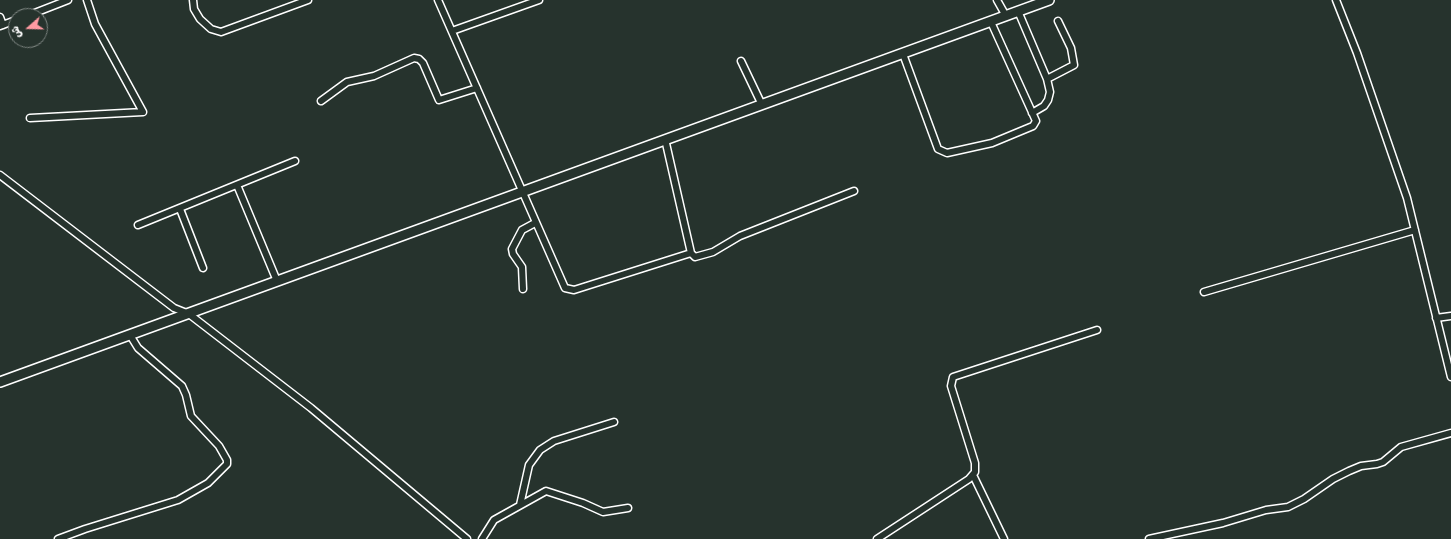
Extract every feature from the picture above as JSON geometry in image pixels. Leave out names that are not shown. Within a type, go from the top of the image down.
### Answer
[{"type":"street","points":[[48,8],[68,0]]},
{"type":"street","points":[[30,118],[143,112],[95,24],[87,0]]},
{"type":"street","points":[[193,0],[194,9],[200,19],[217,32],[227,31],[308,0]]},
{"type":"street","points":[[438,0],[563,286],[569,290],[691,253]]},
{"type":"street","points":[[452,31],[539,0]]},
{"type":"street","points":[[998,0],[1006,16]]},
{"type":"street","points":[[0,382],[1049,0]]},
{"type":"street","points":[[1336,0],[1385,132],[1407,198],[1451,377]]},
{"type":"street","points":[[1018,11],[1047,79],[1050,92],[1048,100],[1044,106],[1032,113]]},
{"type":"street","points":[[0,17],[1,26]]},
{"type":"street","points":[[1047,79],[1074,65],[1071,48],[1058,21]]},
{"type":"street","points":[[903,54],[935,145],[944,153],[978,147],[1022,132],[1034,125],[1036,120],[991,22]]},
{"type":"street","points":[[321,101],[347,82],[378,74],[414,58],[419,59],[423,63],[439,100],[477,88]]},
{"type":"street","points":[[741,62],[762,105]]},
{"type":"street","points":[[665,139],[691,253],[697,258],[706,255],[740,236],[854,191]]},
{"type":"street","points":[[138,225],[295,161]]},
{"type":"street","points":[[0,174],[174,308],[189,314],[311,408],[467,539]]},
{"type":"street","points":[[237,185],[277,281]]},
{"type":"street","points":[[180,209],[203,268]]},
{"type":"street","points":[[523,289],[522,266],[513,254],[512,249],[522,230],[535,223]]},
{"type":"street","points":[[1204,292],[1415,230]]},
{"type":"street","points":[[1436,318],[1451,316]]},
{"type":"street","points":[[877,539],[973,475],[976,466],[951,386],[953,377],[1097,330]]},
{"type":"street","points":[[58,539],[91,527],[178,500],[208,483],[227,464],[227,460],[219,446],[191,416],[186,395],[182,386],[138,348],[130,335]]},
{"type":"street","points":[[520,505],[529,465],[540,450],[554,441],[614,422]]},
{"type":"street","points":[[1149,539],[1223,523],[1271,509],[1288,507],[1304,499],[1333,479],[1361,466],[1383,462],[1401,447],[1451,433]]},
{"type":"street","points":[[973,475],[1004,539]]},
{"type":"street","points":[[482,539],[494,520],[536,495],[549,491],[603,512],[628,508]]}]
